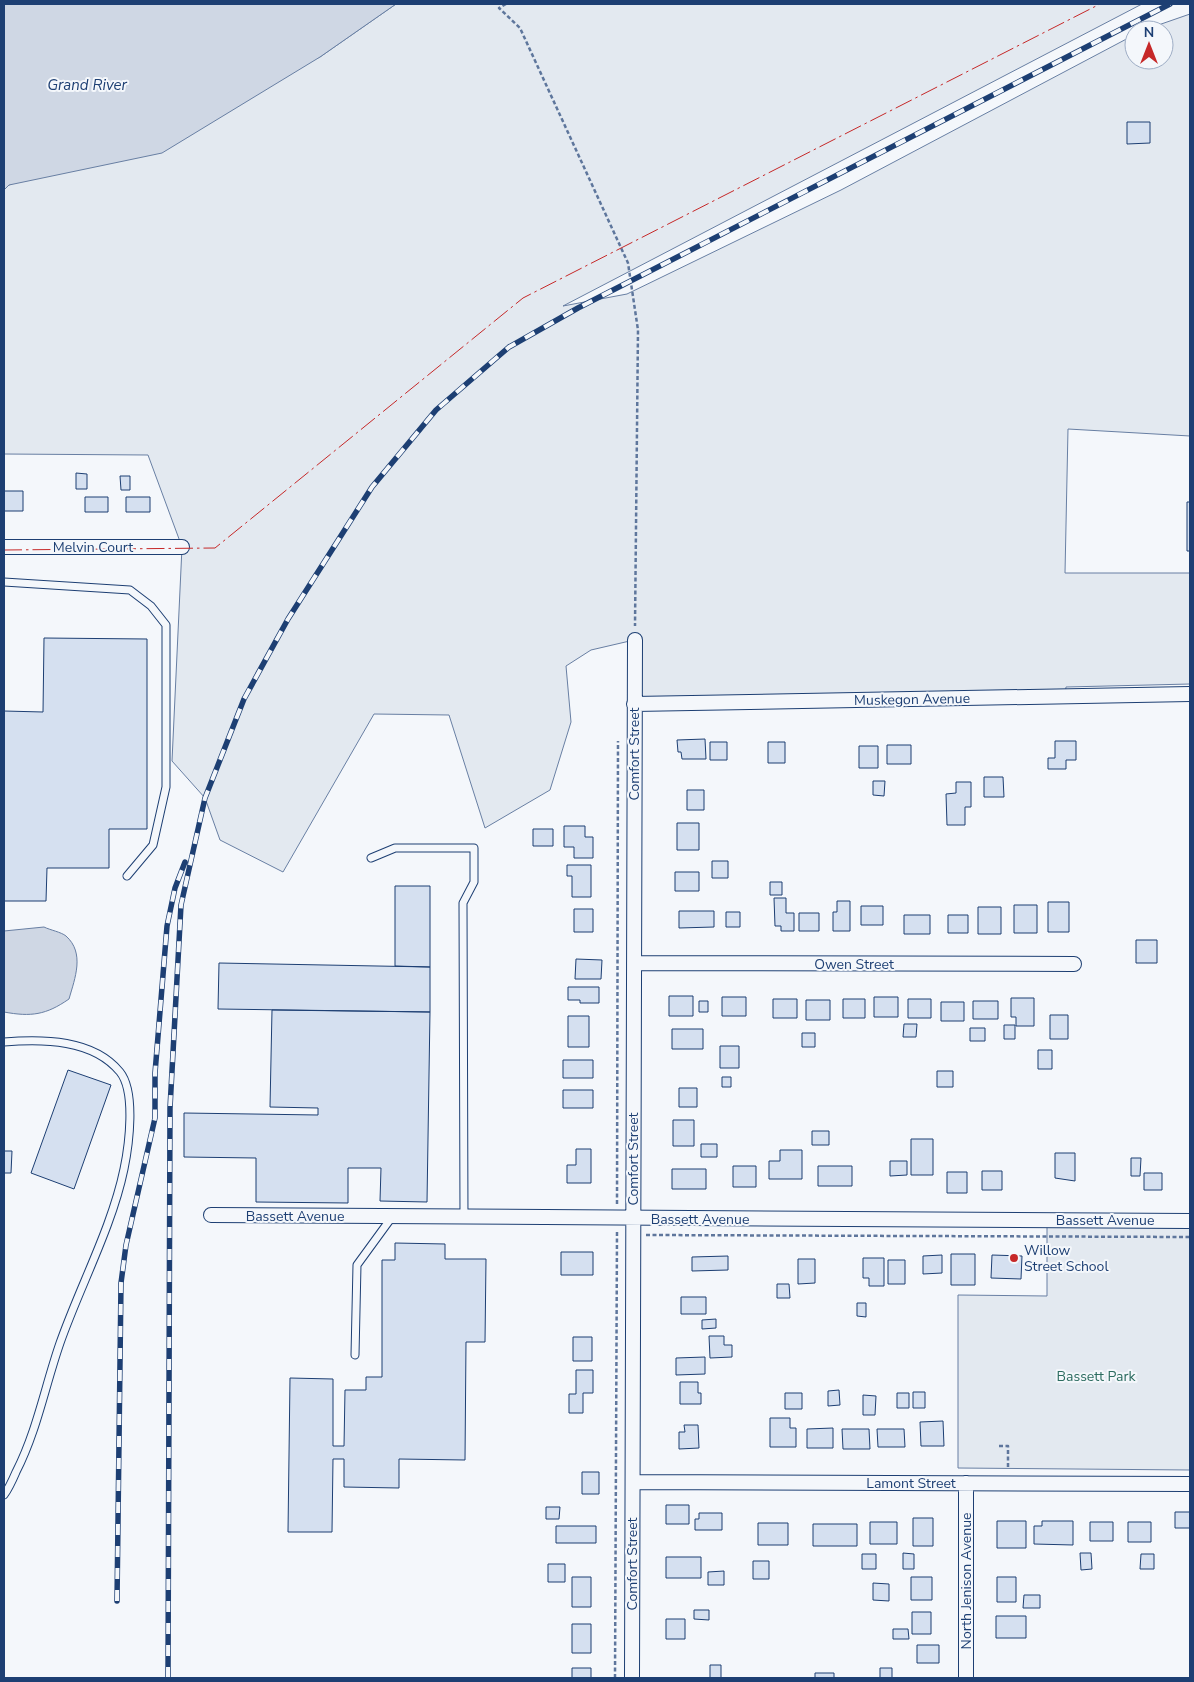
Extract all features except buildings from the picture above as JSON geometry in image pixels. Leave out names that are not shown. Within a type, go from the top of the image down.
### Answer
[{"type":"street","name":"Melvin Court","points":[[4,547],[182,547]]},
{"type":"street","name":"Comfort Street","points":[[632,1678],[635,640]]},
{"type":"street","name":"Muskegon Avenue","points":[[634,704],[1190,694]]},
{"type":"street","name":"Owen Street","points":[[634,963],[1074,964]]},
{"type":"street","name":"Bassett Avenue","points":[[210,1215],[1190,1221]]},
{"type":"street","name":"Lamont Street","points":[[633,1482],[1190,1484]]},
{"type":"street","name":"North Jenison Avenue","points":[[966,1483],[966,1678]]},
{"type":"lane","points":[[4,582],[130,590],[151,606],[166,625],[166,787],[152,845],[127,876]]},
{"type":"lane","points":[[371,858],[396,848],[474,848],[474,882],[464,903],[464,1217]]},
{"type":"lane","points":[[4,1042],[55,1042],[98,1053],[121,1073],[127,1091],[130,1126],[124,1170],[104,1231],[60,1343],[28,1449],[4,1495]]},
{"type":"lane","points":[[355,1355],[357,1265],[392,1217]]},
{"type":"path","points":[[506,4],[499,8],[520,28],[628,263],[638,330],[635,640]]},
{"type":"path","points":[[617,1235],[1190,1237]]},
{"type":"path","points":[[999,1446],[1008,1446],[1008,1469]]},
{"type":"green space","points":[[396,4],[1142,4],[563,306],[627,294],[841,190],[1124,40],[1124,70],[1174,70],[1173,20],[1190,14],[1190,436],[1068,429],[1065,573],[1190,573],[1190,684],[1066,687],[1065,696],[634,704],[634,640],[591,650],[566,666],[571,722],[550,790],[485,828],[449,715],[374,714],[283,872],[220,840],[205,798],[172,761],[182,547],[148,455],[4,454],[4,190],[9,185],[320,57]]},
{"type":"green space","name":"Bassett Park","points":[[1047,1227],[1190,1228],[1190,1470],[958,1468],[958,1295],[1047,1296]]},
{"type":"water","name":"Grand River","points":[[4,4],[396,4],[320,57],[162,153],[9,185],[4,190]]},
{"type":"water","points":[[44,927],[66,936],[75,950],[77,966],[69,999],[53,1008],[38,1013],[4,1012],[4,931]]},
{"type":"railway","points":[[168,1678],[170,1108],[181,905],[205,798],[244,699],[288,619],[372,487],[436,410],[509,347],[578,308],[1170,4]]},
{"type":"railway","points":[[117,1601],[121,1283],[126,1245],[155,1118],[155,1073],[167,926],[175,888],[185,862]]},
{"type":"power","points":[[4,550],[215,548],[523,298],[1100,4]]},
{"type":"place","name":"Willow Street School","points":[[1014,1258]]}]
